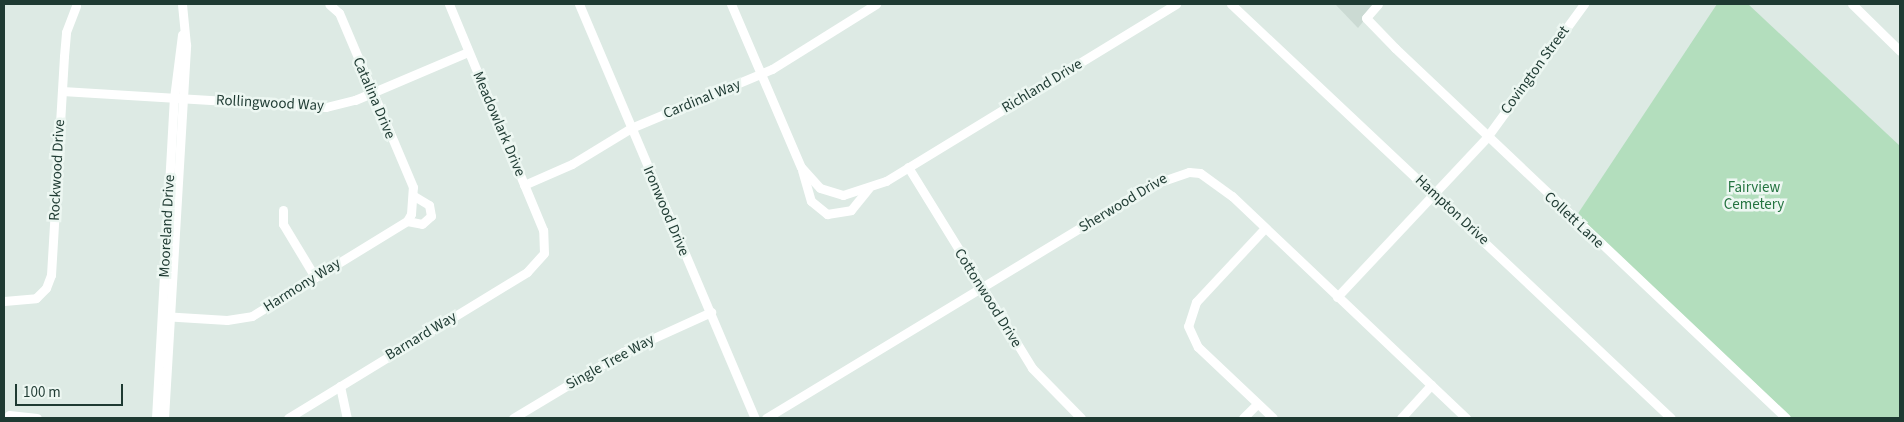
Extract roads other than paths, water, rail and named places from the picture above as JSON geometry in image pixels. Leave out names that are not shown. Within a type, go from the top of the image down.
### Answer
[{"type":"street","name":"Mooreland Drive","points":[[156,418],[166,316],[179,98],[182,4]]},
{"type":"street","name":"Catalina Drive","points":[[329,4],[339,12],[414,196]]},
{"type":"street","name":"Meadowlark Drive","points":[[449,4],[524,185],[546,246]]},
{"type":"street","name":"Ironwood Drive","points":[[579,4],[755,418]]},
{"type":"street","points":[[731,4],[802,168],[811,201],[827,214],[851,210],[870,188]]},
{"type":"street","name":"Cardinal Way","points":[[524,185],[572,164],[631,128],[761,75],[876,4]]},
{"type":"street","name":"Richland Drive","points":[[870,188],[908,167],[1176,4]]},
{"type":"street","name":"Hampton Drive","points":[[1231,4],[1435,193],[1672,418]]},
{"type":"street","name":"Collett Lane","points":[[1378,4],[1366,18],[1487,137],[1786,418]]},
{"type":"street","name":"Covington Street","points":[[1337,297],[1487,137],[1584,4]]},
{"type":"street","points":[[1852,4],[1900,51]]},
{"type":"street","name":"Rockwood Drive","points":[[4,301],[36,298],[49,282],[66,32],[76,6]]},
{"type":"street","name":"Rollingwood Way","points":[[62,91],[326,107],[373,94],[468,52]]},
{"type":"street","name":"Cottonwood Drive","points":[[908,167],[1032,368],[1081,418]]},
{"type":"street","points":[[802,168],[824,190],[843,195],[870,188]]},
{"type":"street","name":"Sherwood Drive","points":[[766,418],[1180,172],[1200,173],[1215,182],[1466,418]]},
{"type":"street","points":[[414,196],[429,205],[431,216],[422,224],[407,221],[414,196]]},
{"type":"street","points":[[283,210],[283,224],[316,277]]},
{"type":"street","name":"Harmony Way","points":[[166,316],[246,318],[407,221]]},
{"type":"street","points":[[1265,228],[1196,302],[1188,323],[1194,342],[1273,418]]},
{"type":"street","name":"Barnard Way","points":[[288,418],[527,272],[540,260],[546,246]]},
{"type":"street","name":"Single Tree Way","points":[[513,418],[623,352],[711,312]]},
{"type":"street","name":"Mooreland Drive","points":[[164,418],[166,316]]},
{"type":"street","points":[[1401,418],[1431,385]]},
{"type":"street","points":[[340,386],[347,418]]},
{"type":"street","points":[[1243,418],[1257,404]]},
{"type":"street","points":[[10,415],[37,418]]},
{"type":"park label","name":"Fairview Cemetery","points":[[1754,196]]}]
